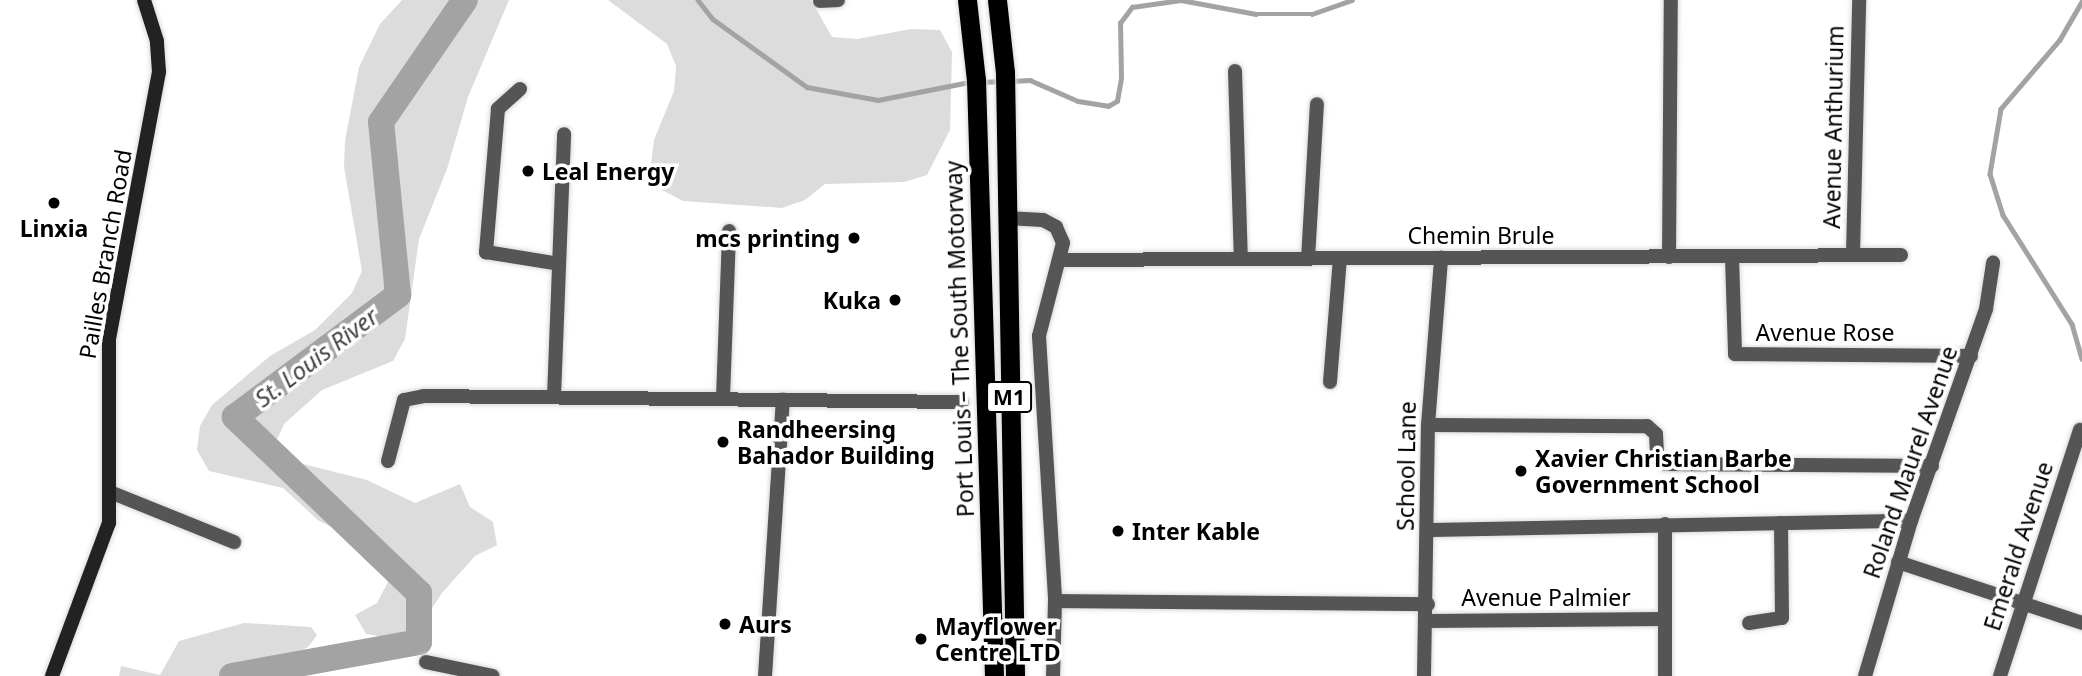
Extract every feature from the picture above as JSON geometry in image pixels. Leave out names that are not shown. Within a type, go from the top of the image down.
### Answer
[{"type":"highway","name":"Port Louis – The South Motorway","points":[[997,0],[1005,117],[1015,676]]},
{"type":"highway","name":"Port Louis – The South Motorway","points":[[968,8],[976,123],[994,676]]},
{"type":"main road","name":"Pailles Branch Road","points":[[52,676],[106,540],[110,492],[109,339],[159,72],[156,41],[144,0]]},
{"type":"street","points":[[820,1],[838,0]]},
{"type":"street","points":[[956,0],[968,8]]},
{"type":"street","points":[[1669,257],[1671,0]]},
{"type":"street","name":"Avenue Anthurium","points":[[1853,254],[1859,0]]},
{"type":"street","points":[[1235,71],[1241,259]]},
{"type":"street","points":[[520,89],[498,109],[486,252],[559,264]]},
{"type":"street","points":[[1308,258],[1317,104]]},
{"type":"street","points":[[554,397],[564,134]]},
{"type":"street","points":[[1006,218],[1043,220],[1056,227],[1063,243],[1061,260],[1039,336],[1055,601],[1053,676]]},
{"type":"street","points":[[723,398],[729,231]]},
{"type":"street","name":"Chemin Brule","points":[[1061,260],[1901,255]]},
{"type":"street","name":"Avenue Rose","points":[[1732,257],[1735,354],[1971,356]]},
{"type":"street","points":[[1330,382],[1340,258]]},
{"type":"street","name":"School Lane","points":[[1424,676],[1428,604],[1429,425],[1441,258]]},
{"type":"street","name":"Roland Maurel Avenue","points":[[1865,676],[1898,562],[1971,356],[1990,290],[1993,263]]},
{"type":"street","points":[[388,461],[404,400],[424,396],[962,402]]},
{"type":"street","points":[[765,676],[783,400]]},
{"type":"street","points":[[1429,425],[1647,426],[1656,434],[1657,456],[1665,464],[1932,466]]},
{"type":"street","name":"Emerald Avenue","points":[[2000,676],[2080,430]]},
{"type":"street","points":[[110,492],[234,542]]},
{"type":"street","points":[[1427,530],[1912,522]]},
{"type":"street","points":[[1749,623],[1782,618],[1781,523]]},
{"type":"street","points":[[1665,524],[1665,676]]},
{"type":"street","points":[[1898,562],[2023,606],[2082,623]]},
{"type":"street","points":[[1055,601],[1428,604]]},
{"type":"street","name":"Avenue Palmier","points":[[1427,621],[1665,619]]},
{"type":"street","points":[[426,662],[493,676]]},
{"type":"shaded area","points":[[402,0],[509,0],[468,97],[447,169],[419,239],[405,339],[393,361],[322,390],[284,424],[274,446],[295,462],[367,480],[415,503],[460,484],[470,507],[493,522],[497,545],[475,556],[442,593],[415,634],[390,638],[366,634],[355,615],[377,603],[388,582],[383,558],[364,542],[319,521],[283,488],[209,471],[197,450],[200,426],[212,405],[270,356],[315,330],[352,293],[362,271],[344,167],[345,141],[359,67],[380,24]]},
{"type":"shaded area","points":[[608,0],[811,0],[832,37],[857,39],[911,29],[940,30],[952,52],[950,130],[927,175],[904,182],[825,184],[805,200],[782,208],[683,201],[662,190],[651,165],[654,140],[674,91],[676,66],[667,44]]},
{"type":"shaded area","points":[[244,623],[311,627],[317,635],[308,647],[254,676],[119,676],[121,666],[160,675],[179,641]]},
{"type":"waterway","name":"St. Louis River","points":[[232,676],[419,642],[419,593],[235,417],[398,295],[381,122],[465,0]]},
{"type":"waterway","points":[[698,0],[713,19],[807,87],[878,100],[970,82]]},
{"type":"waterway","points":[[1010,81],[1030,80],[1078,101],[1108,106],[1117,101],[1121,78],[1120,23],[1132,7],[1181,0],[1256,14],[1312,14],[1352,0]]},
{"type":"waterway","points":[[2082,2],[2060,40],[2001,109],[1990,174],[2003,215],[2072,324],[2082,359]]},
{"type":"waterway","points":[[982,82],[1001,81]]},
{"type":"place","name":"Leal Energy","points":[[528,171]]},
{"type":"place","name":"Linxia","points":[[54,203]]},
{"type":"place","name":"mcs printing","points":[[854,238]]},
{"type":"place","name":"Kuka","points":[[895,300]]},
{"type":"place","name":"Randheersing Bahador Building","points":[[723,442]]},
{"type":"place","name":"Xavier Christian Barbe Government School","points":[[1521,471]]},
{"type":"place","name":"Inter Kable","points":[[1118,531]]},
{"type":"place","name":"Aurs","points":[[725,624]]},
{"type":"place","name":"Mayflower Centre LTD","points":[[921,639]]}]
